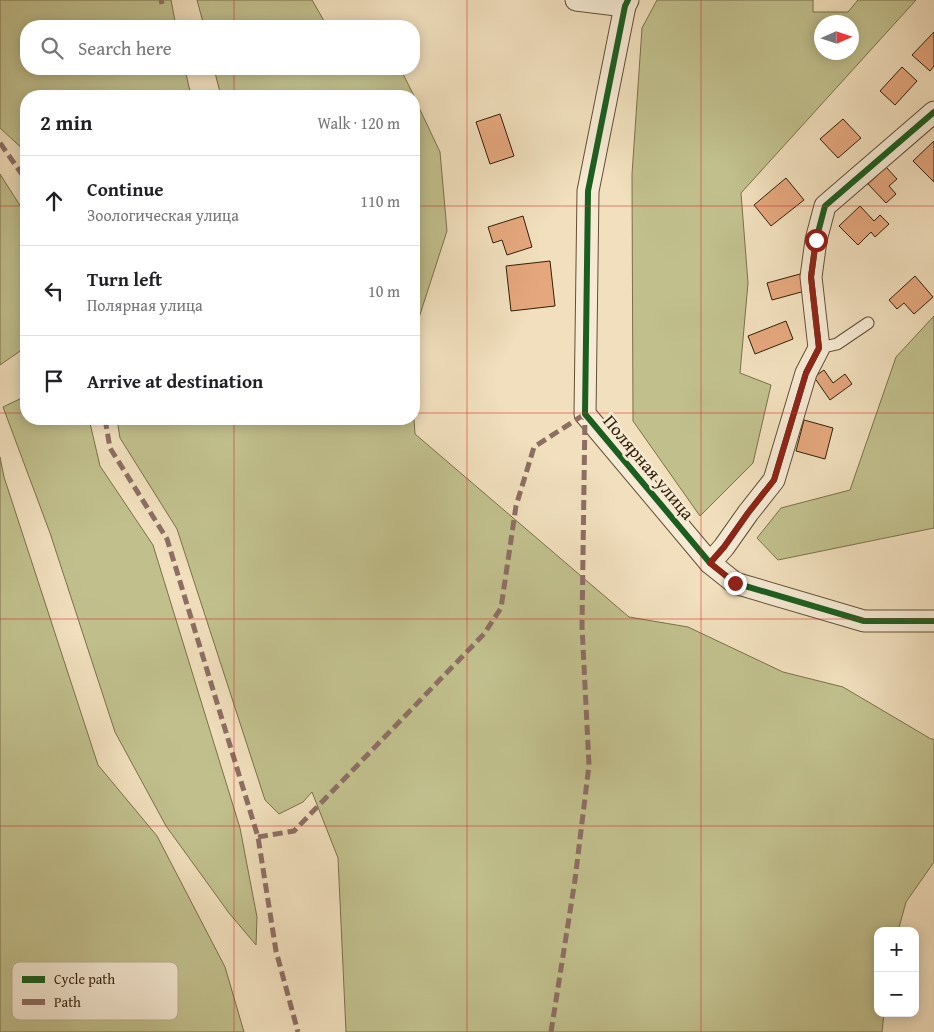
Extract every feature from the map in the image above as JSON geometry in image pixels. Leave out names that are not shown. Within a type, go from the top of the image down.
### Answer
[{"type":"street","points":[[576,0],[627,3]]},
{"type":"street","name":"Полярная улица","points":[[627,3],[588,191],[585,414],[710,563],[735,583],[864,621],[934,621]]},
{"type":"street","points":[[710,563],[774,480],[806,373],[819,348],[811,277],[816,240],[825,206],[934,112]]},
{"type":"lane","points":[[819,348],[837,344],[868,323]]},
{"type":"shaded area","points":[[0,0],[171,0],[175,20],[20,20],[20,75],[186,75],[190,90],[20,90],[20,146],[0,128]]},
{"type":"shaded area","points":[[197,0],[312,0],[324,20],[202,20]]},
{"type":"shaded area","points":[[657,0],[813,0],[813,12],[848,12],[858,0],[916,0],[741,193],[748,283],[740,373],[771,385],[753,463],[700,516],[633,421],[632,174],[642,28]]},
{"type":"shaded area","points":[[216,75],[404,75],[411,90],[219,90]]},
{"type":"shaded area","points":[[420,110],[440,152],[447,231],[420,314]]},
{"type":"shaded area","points":[[0,174],[20,206],[20,351],[0,365]]},
{"type":"shaded area","points":[[934,316],[934,528],[778,560],[757,538],[781,508],[850,490],[896,357]]},
{"type":"shaded area","points":[[20,399],[20,425],[90,425],[100,466],[153,545],[240,828],[257,917],[256,945],[229,913],[166,826],[115,732],[50,533],[3,407]]},
{"type":"shaded area","points":[[118,425],[414,425],[415,434],[629,617],[688,627],[783,672],[843,687],[934,739],[934,862],[906,902],[899,927],[874,927],[874,1017],[884,1017],[882,1032],[346,1032],[338,858],[312,792],[303,802],[279,814],[265,800],[177,529],[120,438]]},
{"type":"shaded area","points":[[0,457],[4,477],[98,765],[157,836],[225,967],[244,1032],[0,1032]]},
{"type":"building","points":[[934,32],[934,66],[930,71],[912,55]]},
{"type":"building","points":[[902,67],[917,81],[895,105],[880,91]]},
{"type":"building","points":[[500,114],[514,156],[490,164],[476,122]]},
{"type":"building","points":[[843,119],[861,138],[838,158],[820,139]]},
{"type":"building","points":[[934,141],[934,182],[913,161]]},
{"type":"building","points":[[886,167],[897,179],[889,186],[896,194],[886,203],[868,184]]},
{"type":"building","points":[[786,178],[804,200],[771,226],[754,205]]},
{"type":"building","points":[[860,206],[874,221],[880,215],[889,224],[875,237],[871,232],[858,245],[839,226]]},
{"type":"building","points":[[523,216],[532,247],[507,255],[502,240],[493,243],[488,227]]},
{"type":"building","points":[[550,261],[555,306],[511,311],[506,266]]},
{"type":"building","points":[[800,274],[805,291],[772,300],[767,283]]},
{"type":"building","points":[[915,276],[933,297],[914,314],[904,303],[897,309],[889,300]]},
{"type":"building","points":[[786,321],[793,339],[755,354],[748,336]]},
{"type":"building","points":[[824,370],[833,383],[845,374],[852,384],[830,400],[814,377]]},
{"type":"building","points":[[804,420],[833,428],[825,459],[796,451]]},
{"type":"marked path","points":[[161,0],[162,4]]},
{"type":"marked path","points":[[0,143],[20,171]]},
{"type":"marked path","points":[[258,837],[294,831],[484,634],[501,608],[516,506],[534,447],[585,414]]},
{"type":"marked path","points":[[551,1032],[575,880],[589,765],[582,626],[585,414]]},
{"type":"marked path","points":[[106,425],[110,448],[167,539],[258,837],[276,951],[298,1032]]},
{"type":"cycle path","points":[[628,0],[625,6],[588,191],[585,414],[710,563],[735,583],[864,621],[934,621]]},
{"type":"cycle path","points":[[710,563],[774,480],[806,373],[819,348],[811,277],[816,240],[825,206],[934,112]]},
{"type":"route","points":[[735,583],[710,563],[774,480],[806,373],[819,348],[811,277],[816,240]]}]
